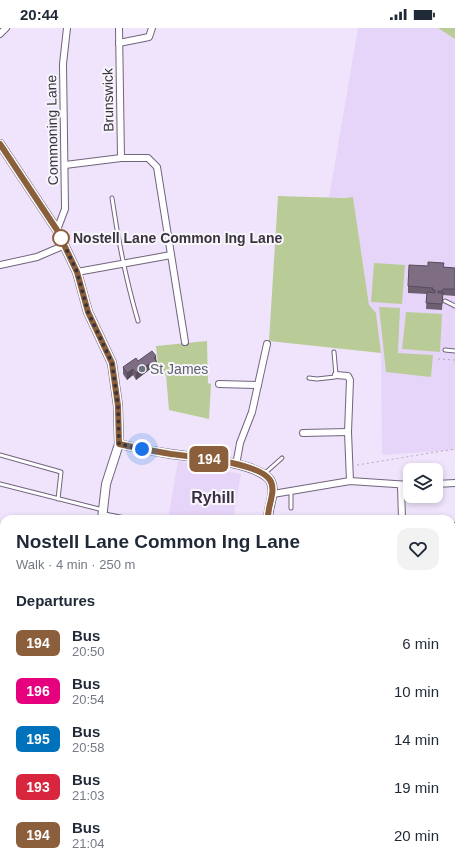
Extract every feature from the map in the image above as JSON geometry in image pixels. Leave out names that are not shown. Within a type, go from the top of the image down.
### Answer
[{"type":"street","points":[[0,34],[6,28]]},
{"type":"street","name":"Commoning Lane","points":[[57,230],[65,209],[63,64],[67,28]]},
{"type":"street","name":"Brunswick","points":[[119,28],[121,158]]},
{"type":"street","points":[[119,43],[149,37],[152,28]]},
{"type":"street","points":[[0,144],[57,230],[65,245],[77,272],[88,312],[112,363],[118,406],[119,444],[106,484],[102,515]]},
{"type":"street","points":[[65,164],[121,158],[148,158],[157,167],[185,342]]},
{"type":"street","points":[[0,266],[37,257],[65,245]]},
{"type":"street","points":[[77,272],[172,255]]},
{"type":"street","points":[[236,465],[240,443],[252,412],[267,344]]},
{"type":"street","points":[[336,374],[348,376],[350,380],[348,432],[350,481]]},
{"type":"street","points":[[219,384],[258,385]]},
{"type":"street","points":[[303,433],[348,432]]},
{"type":"street","points":[[119,444],[154,451],[218,460],[264,474],[270,481],[273,494],[270,501],[268,515]]},
{"type":"street","points":[[273,494],[350,481],[401,486],[402,515]]},
{"type":"street","points":[[443,484],[455,483]]},
{"type":"lane","points":[[112,198],[127,284],[138,321]]},
{"type":"lane","points":[[445,301],[455,306]]},
{"type":"lane","points":[[445,350],[455,351]]},
{"type":"lane","points":[[309,378],[317,379],[335,377],[334,352]]},
{"type":"lane","points":[[0,455],[61,472],[58,499]]},
{"type":"lane","points":[[264,474],[282,458]]},
{"type":"lane","points":[[0,484],[58,499],[102,515]]},
{"type":"lane","points":[[291,492],[291,508]]},
{"type":"path","points":[[438,359],[455,360]]},
{"type":"path","points":[[350,466],[455,449]]},
{"type":"shaded area","points":[[358,28],[438,28],[455,39],[455,450],[382,455],[381,353],[376,313],[369,305],[353,197],[329,198]]},
{"type":"shaded area","points":[[178,461],[241,474],[234,515],[169,515]]},
{"type":"green space","points":[[438,28],[455,28],[455,39]]},
{"type":"green space","points":[[278,196],[353,197],[369,305],[376,313],[381,353],[269,341]]},
{"type":"green space","points":[[374,263],[405,265],[402,304],[371,302]]},
{"type":"green space","points":[[379,307],[400,308],[398,353],[433,355],[431,377],[386,372]]},
{"type":"green space","points":[[406,312],[442,314],[440,352],[402,349]]},
{"type":"green space","points":[[207,341],[208,383],[211,384],[209,419],[169,410],[166,375],[159,375],[156,346]]},
{"type":"building","points":[[428,262],[444,263],[443,267],[455,268],[455,289],[443,289],[443,291],[438,291],[438,293],[443,293],[442,304],[426,303],[427,292],[435,293],[435,290],[432,290],[433,288],[408,286],[409,265],[428,266]]},
{"type":"building","points":[[152,351],[156,356],[154,358],[157,362],[151,367],[149,364],[136,373],[133,369],[127,373],[123,367],[136,358],[138,361]]},
{"type":"bus line","name":"194","points":[[0,144],[57,230],[77,272],[88,312],[112,363],[118,406],[119,444],[154,451],[218,460],[264,474],[270,481],[273,494],[270,501],[268,515]]},
{"type":"place","name":"Nostell Lane Common Ing Lane","points":[[61,238]]},
{"type":"place","name":"St James","points":[[142,369]]},
{"type":"district","name":"Ryhill","points":[[213,497]]},
{"type":"route","points":[[61,238],[77,272],[88,312],[112,363],[118,406],[119,444],[142,449]]}]
